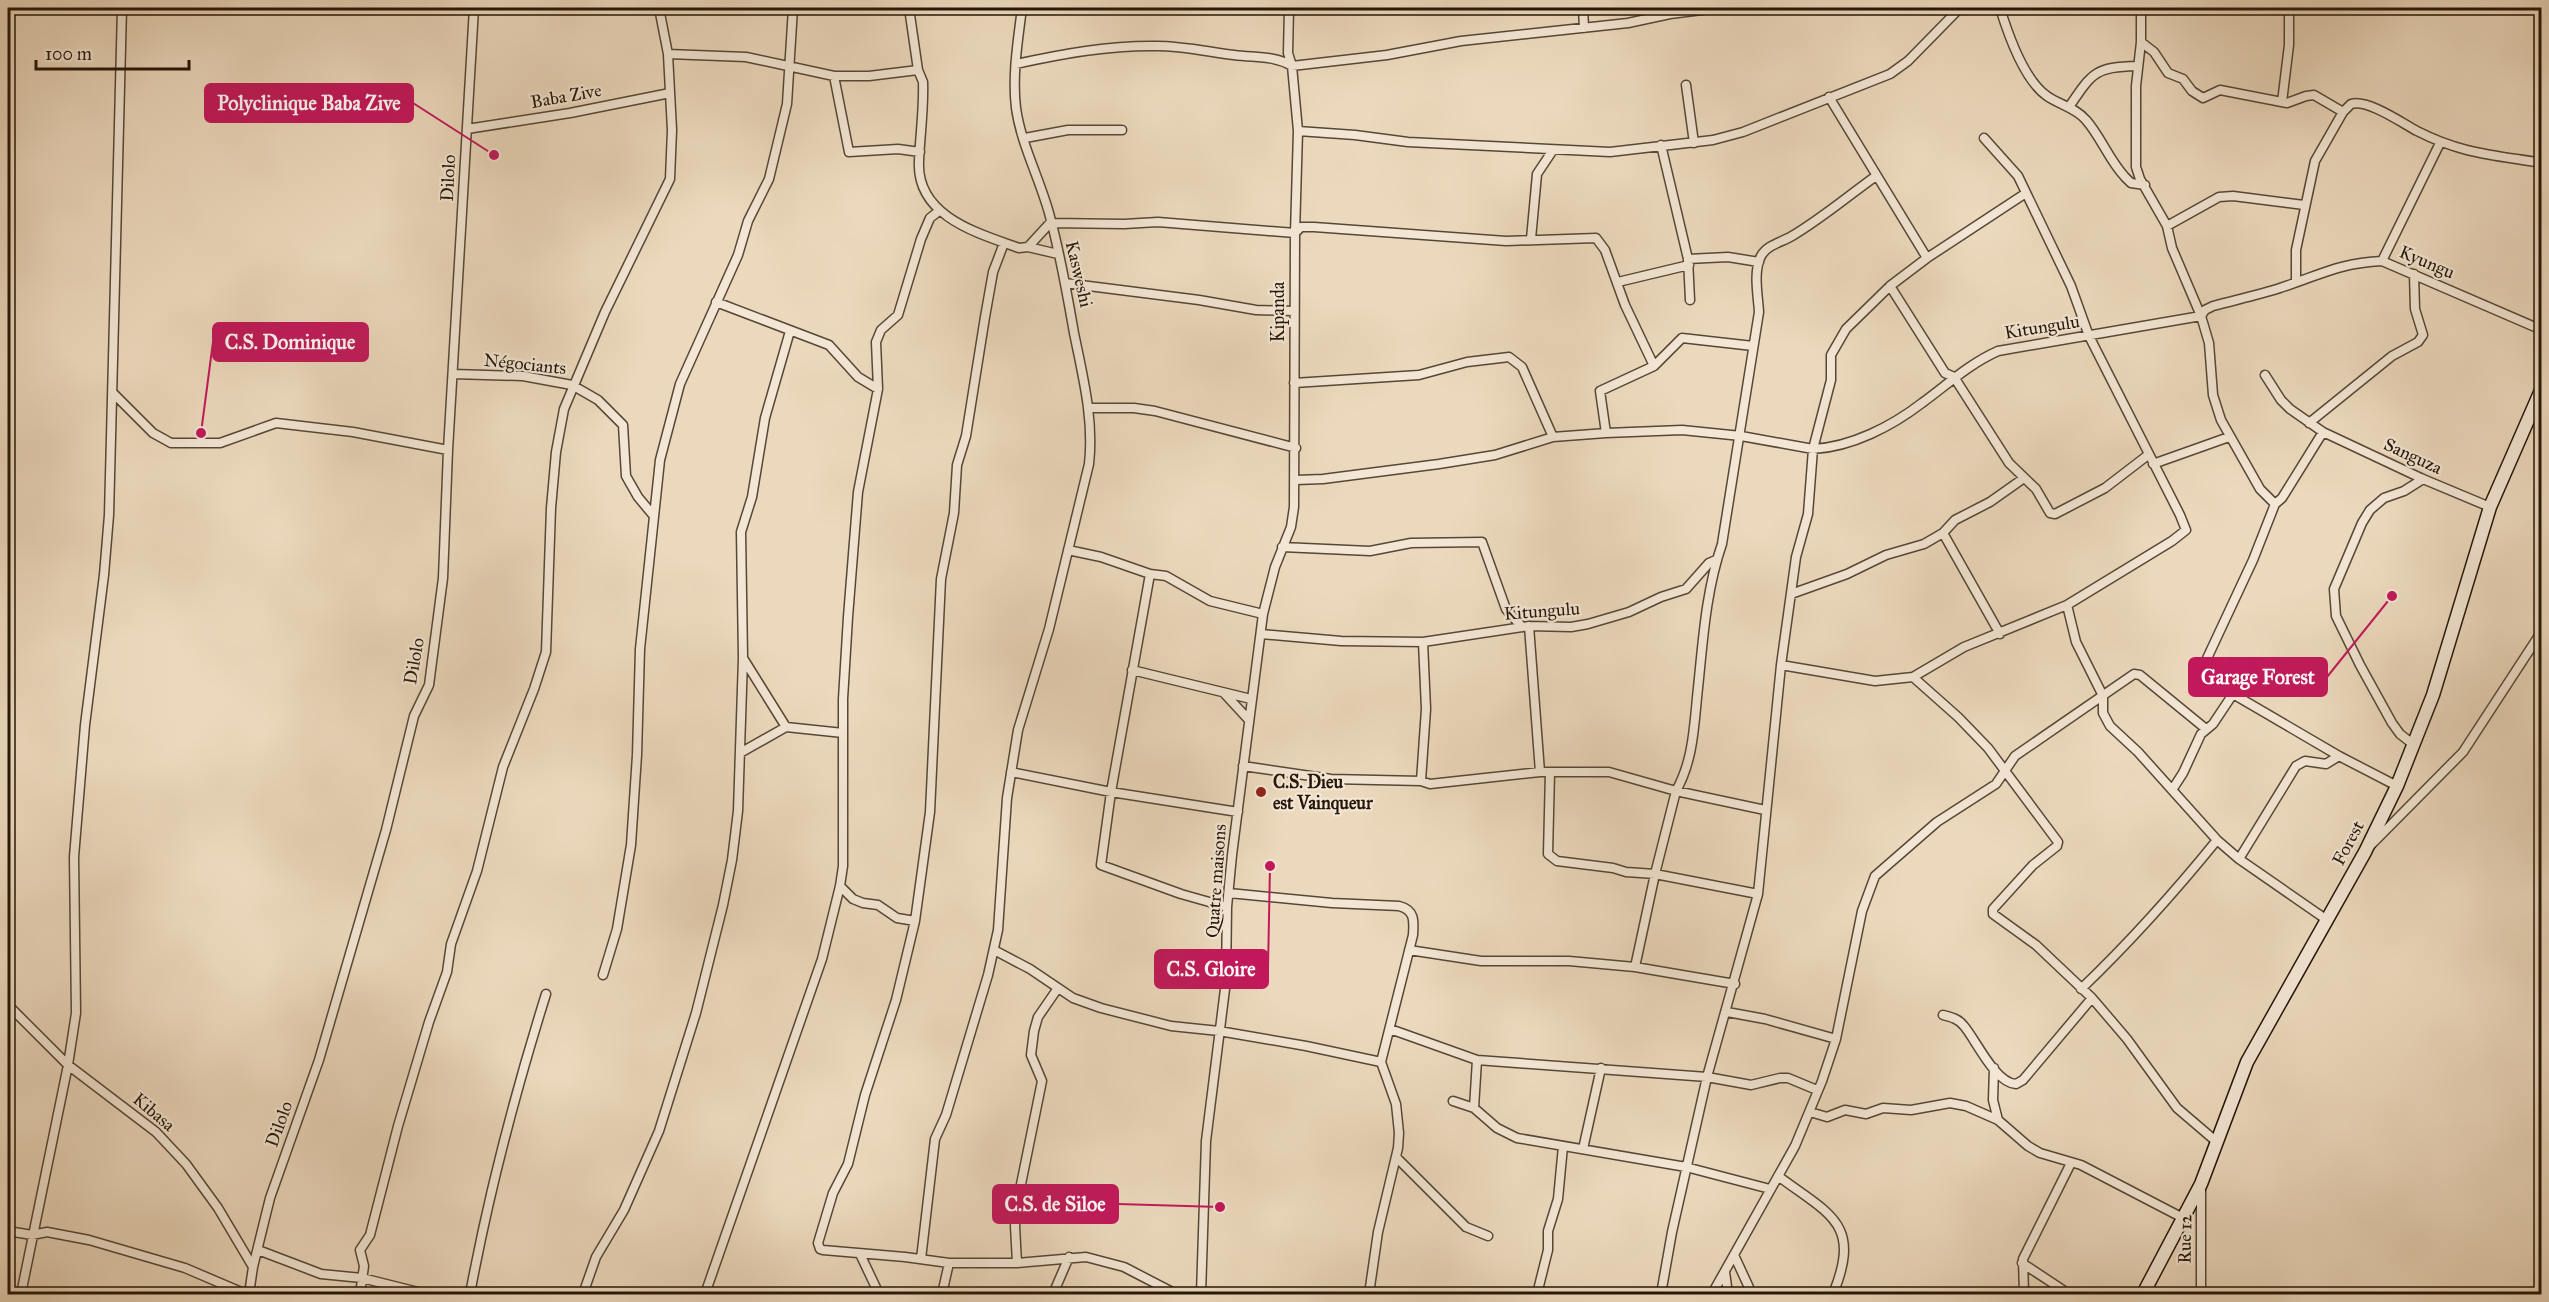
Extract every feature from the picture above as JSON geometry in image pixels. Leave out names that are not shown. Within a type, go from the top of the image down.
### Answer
[{"type":"street","points":[[21,1294],[68,1065],[76,1013],[74,857],[85,725],[104,575],[109,515],[122,8]]},
{"type":"street","name":"Dilolo","points":[[248,1294],[270,1198],[308,1093],[386,830],[414,716],[429,685],[443,578],[448,450],[474,8]]},
{"type":"street","points":[[360,1294],[364,1266],[360,1250],[370,1234],[398,1126],[429,1022],[447,972],[451,944],[477,871],[503,766],[534,689],[546,652],[551,508],[556,452],[564,409],[572,385],[605,312],[670,179],[673,150],[668,54],[659,8]]},
{"type":"street","points":[[603,975],[619,918],[631,845],[637,755],[640,649],[660,460],[669,418],[680,384],[738,255],[748,221],[769,179],[788,104],[790,86],[788,65],[793,8]]},
{"type":"street","points":[[909,8],[918,70],[923,82],[919,176],[927,198],[952,221],[1019,248],[1028,247],[1058,254]]},
{"type":"street","name":"Kasweshi","points":[[921,1259],[935,1139],[946,1115],[998,930],[1011,772],[1018,730],[1043,650],[1089,464],[1091,436],[1089,408],[1065,283],[1050,215],[1031,166],[1017,110],[1016,64],[1022,8]]},
{"type":"street","name":"Kipanda","points":[[1263,614],[1282,547],[1291,527],[1296,480],[1294,311],[1298,130],[1292,66],[1288,53],[1289,8]]},
{"type":"street","points":[[1583,8],[1584,28]]},
{"type":"street","points":[[1016,64],[1117,48],[1158,46],[1279,58],[1292,66],[1387,55],[1461,41],[1584,28],[1718,8]]},
{"type":"street","points":[[1298,130],[1408,142],[1488,144],[1610,152],[1694,143],[1743,132],[1898,69],[1960,8]]},
{"type":"street","points":[[2000,8],[2011,40],[2032,78],[2044,93],[2069,107],[2088,122],[2131,183],[2146,185]]},
{"type":"street","points":[[2141,8],[2141,42],[2137,66],[2136,167],[2140,179],[2146,185],[2167,225],[2172,248],[2202,316],[2209,343],[2215,406],[2229,437],[2260,489],[2275,504]]},
{"type":"street","points":[[2282,102],[2289,45],[2289,8]]},
{"type":"street","points":[[2141,42],[2154,52],[2168,73],[2186,81],[2199,97],[2207,98],[2220,90],[2291,103],[2306,96],[2314,96],[2343,112]]},
{"type":"street","points":[[668,54],[727,55],[788,65],[834,76],[869,76],[918,70]]},
{"type":"street","points":[[2069,107],[2086,82],[2100,71],[2110,67],[2137,66]]},
{"type":"street","points":[[834,76],[849,152],[898,149],[920,152]]},
{"type":"street","points":[[1686,85],[1694,143]]},
{"type":"street","name":"Baba Zive","points":[[467,129],[570,113],[670,93]]},
{"type":"street","points":[[1829,97],[1927,258]]},
{"type":"street","points":[[2296,282],[2296,249],[2315,161],[2343,112],[2351,104],[2364,103],[2440,143],[2474,153],[2541,163]]},
{"type":"street","points":[[1024,138],[1068,130],[1122,130]]},
{"type":"street","points":[[1781,665],[1868,680],[1912,677],[1964,647],[2067,605],[2164,547],[2186,530],[2089,336],[2071,286],[2026,194],[2010,165],[1984,138]]},
{"type":"street","points":[[2382,261],[2440,143]]},
{"type":"street","points":[[1661,145],[1688,262],[1690,300]]},
{"type":"street","points":[[1531,239],[1537,174],[1553,150]]},
{"type":"street","points":[[1618,282],[1688,262],[1728,257],[1759,262],[1762,253],[1767,249],[1792,236],[1876,176]]},
{"type":"street","points":[[1662,1294],[1686,1167],[1707,1077],[1735,984],[1758,894],[1781,665],[1796,557],[1808,514],[1813,449],[1831,380],[1831,355],[1846,329],[1890,286],[1927,258],[2026,194]]},
{"type":"street","points":[[2167,225],[2219,197],[2245,197],[2304,205]]},
{"type":"street","points":[[705,1294],[822,959],[840,886],[843,866],[843,699],[855,522],[878,388],[877,338],[881,330],[898,315],[921,239],[930,218],[939,211]]},
{"type":"street","points":[[1028,247],[1050,223],[1124,225],[1158,222],[1295,233],[1301,227],[1307,227],[1506,241],[1596,238],[1605,250],[1625,305],[1654,366]]},
{"type":"street","points":[[1004,243],[993,272],[966,435],[957,465],[954,513],[941,579],[930,812],[915,921],[896,1000],[866,1095],[848,1164],[832,1193],[818,1243],[820,1249],[823,1250],[949,1263],[1017,1263],[1086,1257],[1124,1267],[1176,1294]]},
{"type":"street","name":"Kyungu","points":[[2296,282],[2354,262],[2382,261],[2541,330]]},
{"type":"street","name":"Kitungulu","points":[[1261,634],[1341,641],[1422,642],[1525,626],[1571,627],[1629,612],[1692,585],[1709,563],[1716,560],[1722,544],[1759,312],[1757,273],[1759,262]]},
{"type":"street","points":[[2309,423],[2392,356],[2418,342],[2423,335],[2415,309],[2414,274]]},
{"type":"street","name":"Kitungulu","points":[[1741,436],[1813,449],[1837,446],[1856,440],[1898,419],[1925,402],[1974,362],[1998,351],[2202,316],[2205,310],[2213,306],[2296,282]]},
{"type":"street","points":[[1065,283],[1199,300],[1256,310],[1294,311]]},
{"type":"street","points":[[1890,286],[1945,373],[1954,377],[2009,463],[2036,489],[2050,513],[2055,514],[2104,488],[2148,454]]},
{"type":"street","points":[[716,302],[829,345],[858,377],[878,388]]},
{"type":"street","points":[[583,1294],[596,1257],[624,1210],[658,1131],[713,952],[732,860],[738,811],[743,658],[741,532],[752,497],[765,418],[790,332]]},
{"type":"street","points":[[1606,433],[1600,391],[1654,366],[1682,338],[1753,346]]},
{"type":"street","points":[[1294,382],[1419,375],[1467,362],[1509,357],[1522,367],[1552,437]]},
{"type":"street","name":"Négociants","points":[[453,374],[524,376],[572,385],[598,400],[623,425],[626,476],[638,497],[653,515]]},
{"type":"street","name":"Sanguza","points":[[2265,375],[2281,400],[2323,432],[2423,479],[2490,507]]},
{"type":"street","name":"Forest","points":[[2143,1294],[2202,1184],[2247,1062],[2365,852],[2397,786],[2433,695],[2490,507],[2541,388]]},
{"type":"street","points":[[113,393],[153,433],[171,443],[220,443],[276,423],[354,432],[448,450]]},
{"type":"street","points":[[1089,408],[1134,408],[1163,413],[1296,448]]},
{"type":"street","points":[[1296,480],[1323,479],[1495,455],[1552,437],[1682,430],[1741,436]]},
{"type":"street","points":[[2323,432],[2282,498],[2275,504],[2253,560],[2204,664],[2204,670],[2233,694],[2339,756],[2397,786]]},
{"type":"street","points":[[2153,464],[2229,437]]},
{"type":"street","points":[[1791,594],[1847,574],[1886,555],[1924,544],[1943,534],[1955,520],[1984,506],[2024,478]]},
{"type":"street","points":[[2414,745],[2400,734],[2376,696],[2336,616],[2334,589],[2358,531],[2370,510],[2384,498],[2404,491],[2423,479]]},
{"type":"street","points":[[1943,534],[2000,634]]},
{"type":"street","points":[[1282,547],[1370,551],[1411,543],[1482,542],[1506,609],[1525,626],[1540,772]]},
{"type":"street","points":[[1068,550],[1101,557],[1150,574],[1166,576],[1221,605],[1263,614]]},
{"type":"street","points":[[1635,967],[1676,791],[1683,779],[1691,751],[1704,626],[1716,560]]},
{"type":"street","points":[[1150,574],[1111,792],[1101,865],[1227,908]]},
{"type":"street","points":[[1692,585],[1710,589]]},
{"type":"street","points":[[2067,605],[2076,642],[2103,696],[2103,713],[2107,723],[2138,752],[2217,840],[2239,859],[2327,920]]},
{"type":"street","name":"Quatre maisons","points":[[1201,1294],[1206,1141],[1227,967],[1228,892],[1263,614]]},
{"type":"street","points":[[2365,852],[2463,752],[2541,631]]},
{"type":"street","points":[[1421,781],[1426,709],[1422,642]]},
{"type":"street","points":[[743,658],[786,727]]},
{"type":"street","points":[[1132,670],[1251,699]]},
{"type":"street","points":[[1712,1294],[1795,1146],[1810,1112],[1836,1039],[1862,911],[1875,876],[1937,822],[1996,784],[2003,777],[2005,769],[2015,756],[2035,740],[2130,677],[2137,674],[2206,729]]},
{"type":"street","points":[[1912,677],[1958,717],[2005,769],[2048,826],[2058,844],[2019,879],[1992,912],[2036,945],[2092,998],[2127,1039],[2177,1108],[2218,1143]]},
{"type":"street","points":[[1223,692],[1248,719]]},
{"type":"street","points":[[2172,790],[2183,773],[2201,734],[2213,724],[2233,694]]},
{"type":"street","points":[[740,753],[786,727],[843,733]]},
{"type":"street","points":[[2239,859],[2296,766],[2305,761],[2326,764],[2339,756]]},
{"type":"street","points":[[1243,766],[1331,778],[1421,781],[1438,784],[1540,772],[1609,772],[1676,791],[1765,810]]},
{"type":"street","points":[[1011,772],[1111,792],[1238,812]]},
{"type":"street","points":[[1550,772],[1548,854],[1551,858],[1557,861],[1613,868],[1626,873],[1655,874],[1758,894]]},
{"type":"street","points":[[2081,989],[2130,941],[2179,887],[2217,840]]},
{"type":"street","points":[[840,886],[853,899],[878,905],[897,918],[915,921]]},
{"type":"street","points":[[1228,892],[1332,903],[1402,906],[1412,914],[1414,925],[1409,950],[1381,1062],[1398,1116],[1399,1133],[1396,1157],[1378,1232],[1369,1294]]},
{"type":"street","points":[[994,950],[1030,969],[1073,998],[1101,1008],[1171,1026],[1219,1031],[1381,1062]]},
{"type":"street","points":[[1409,950],[1481,961],[1569,961],[1635,967],[1735,984]]},
{"type":"street","points":[[1017,1263],[1015,1226],[1017,1199],[1042,1081],[1031,1055],[1034,1031],[1038,1017],[1058,988]]},
{"type":"street","points":[[470,1294],[498,1159],[546,994]]},
{"type":"street","points":[[1943,1015],[1965,1026],[1994,1068],[2008,1083],[2019,1083],[2092,998]]},
{"type":"street","name":"Kibasa","points":[[8,1005],[68,1065],[156,1132],[186,1164],[218,1208],[253,1267]]},
{"type":"street","points":[[1727,1012],[1765,1019],[1836,1039]]},
{"type":"street","points":[[1390,1029],[1478,1060],[1707,1077],[1751,1085],[1788,1078],[1817,1090]]},
{"type":"street","points":[[1474,1108],[1478,1060]]},
{"type":"street","points":[[1583,1149],[1601,1068]]},
{"type":"street","points":[[1994,1068],[1993,1100],[1998,1120]]},
{"type":"street","points":[[1453,1101],[1474,1108],[1510,1136],[1686,1167],[1770,1189]]},
{"type":"street","points":[[1810,1112],[1827,1117],[1845,1110],[1866,1114],[1883,1108],[1911,1110],[1950,1103],[1985,1113],[1998,1120],[2028,1146],[2040,1153],[2081,1165],[2183,1218]]},
{"type":"street","points":[[1537,1294],[1548,1250],[1548,1231],[1558,1199],[1563,1146]]},
{"type":"street","points":[[1396,1157],[1466,1227],[1488,1236]]},
{"type":"street","points":[[2024,1294],[2022,1263],[2071,1163]]},
{"type":"street","points":[[1778,1176],[1831,1215],[1842,1229],[1845,1258],[1833,1294]]},
{"type":"street","name":"Rue 12","points":[[2201,1294],[2202,1184]]},
{"type":"street","points":[[8,1231],[33,1235],[47,1232],[89,1240],[185,1268],[248,1294]]},
{"type":"street","points":[[258,1250],[321,1274],[362,1278],[426,1294]]},
{"type":"street","points":[[860,1254],[879,1294]]},
{"type":"street","points":[[1734,1255],[1752,1294]]},
{"type":"street","points":[[1053,1294],[1069,1257]]},
{"type":"street","points":[[942,1294],[949,1263]]},
{"type":"street","points":[[2022,1263],[2063,1290],[2065,1294]]},
{"type":"street","points":[[1725,1272],[1728,1294]]},
{"type":"place","name":"Polyclinique Baba Zive","points":[[494,155]]},
{"type":"place","name":"C.S. Dominique","points":[[201,433]]},
{"type":"place","name":"Garage Forest","points":[[2392,596]]},
{"type":"place","name":"C.S. Dieu est Vainqueur","points":[[1261,792]]},
{"type":"place","name":"C.S. Gloire","points":[[1270,866]]},
{"type":"place","name":"C.S. de Siloe","points":[[1220,1207]]}]
